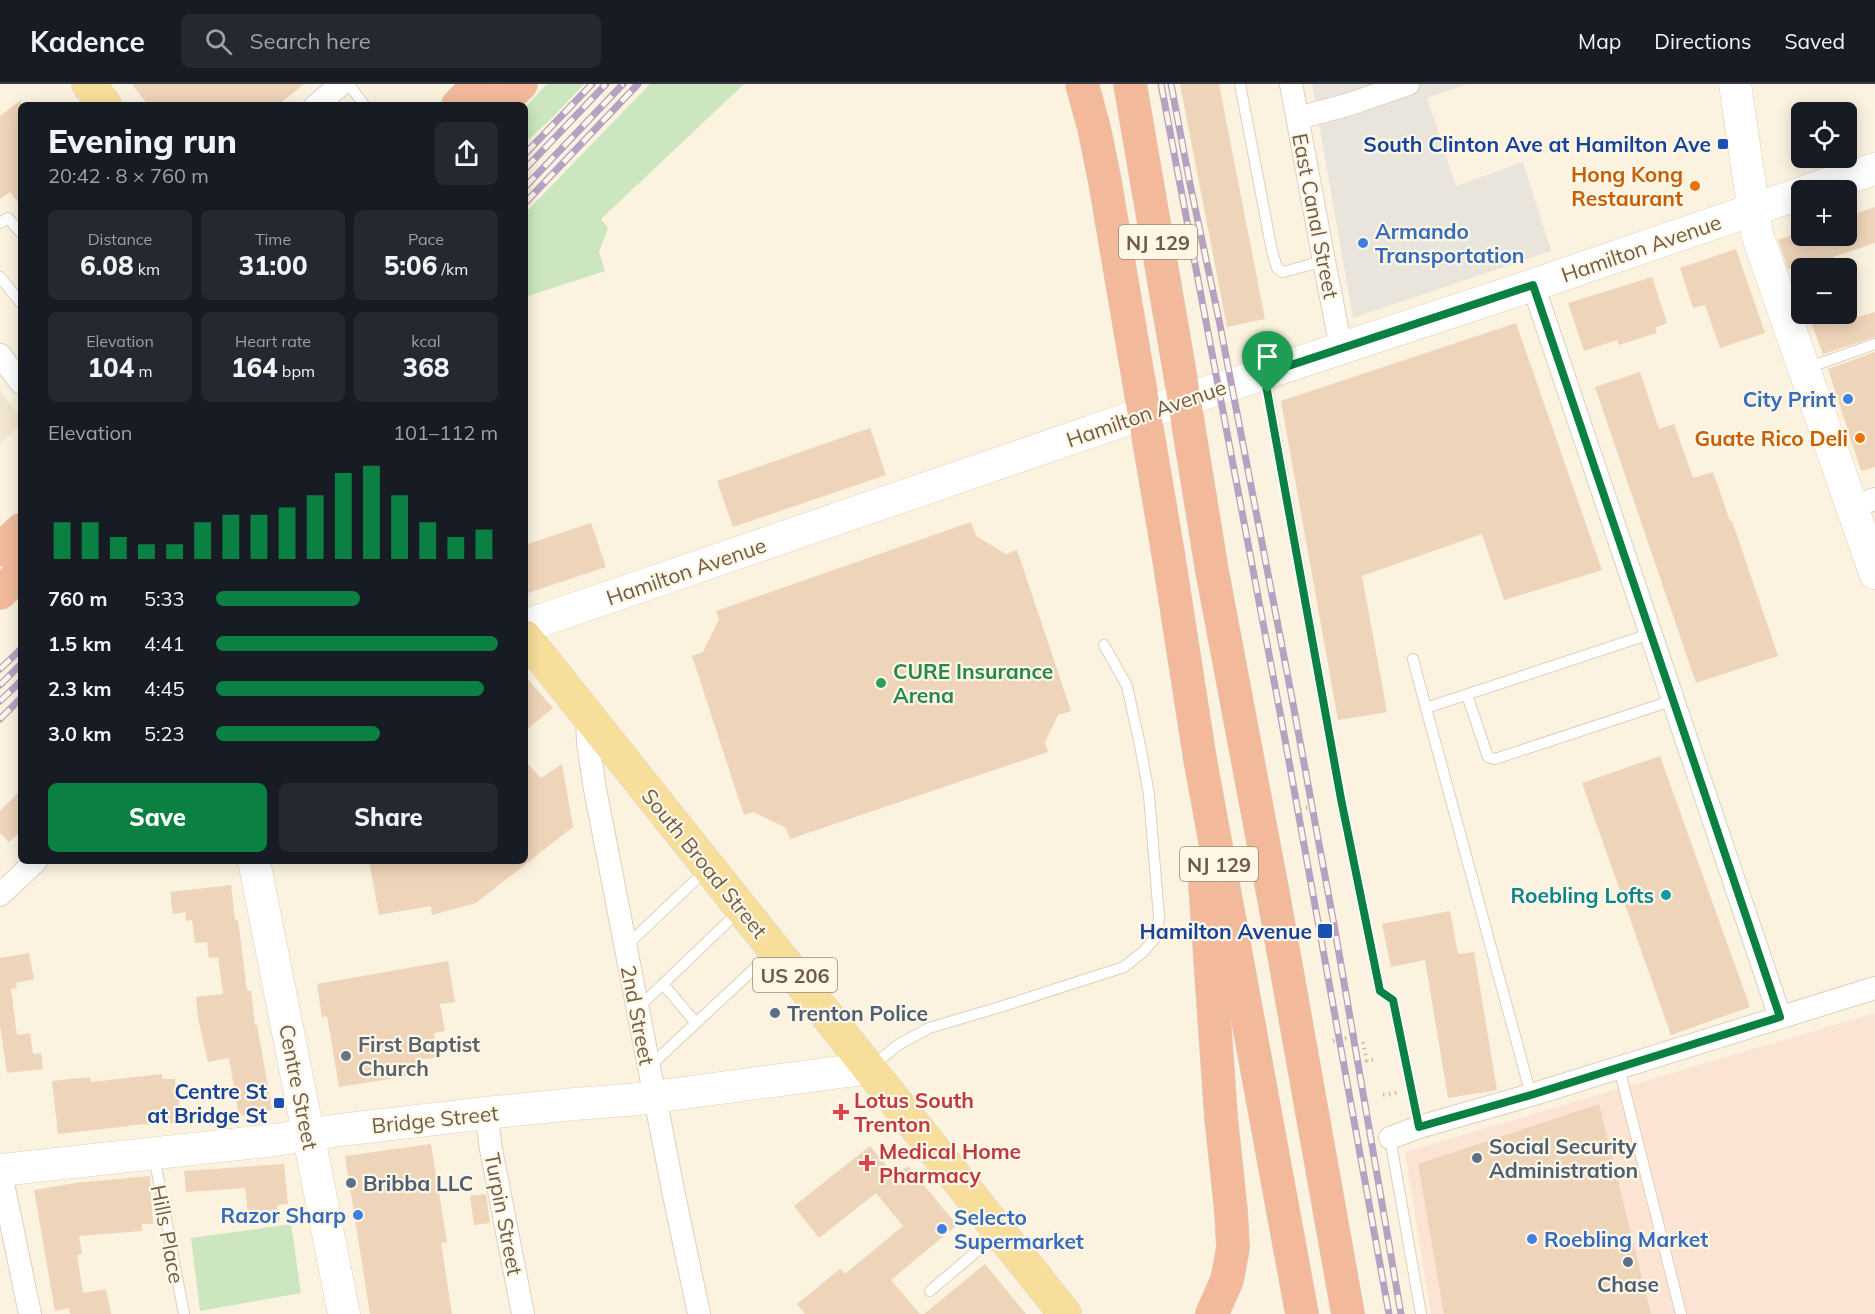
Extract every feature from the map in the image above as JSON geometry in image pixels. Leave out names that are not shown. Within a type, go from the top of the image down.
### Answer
[{"type":"highway","points":[[461,102],[479,84]]},
{"type":"highway","points":[[503,102],[521,84]]},
{"type":"highway","name":"NJ 129","points":[[1082,84],[1105,182],[1145,413],[1200,759],[1302,1314]]},
{"type":"highway","name":"NJ 129","points":[[1130,84],[1212,571],[1274,899],[1348,1314]]},
{"type":"highway","points":[[0,533],[18,520]]},
{"type":"highway","points":[[0,550],[18,533]]},
{"type":"highway","points":[[0,593],[18,576]]},
{"type":"highway","points":[[1200,759],[1208,934],[1233,1248],[1227,1280],[1212,1314]]},
{"type":"main road","name":"South Broad Street","points":[[528,641],[1065,1314]]},
{"type":"street","points":[[320,102],[342,84]]},
{"type":"street","name":"East Canal Street","points":[[1291,84],[1341,348]]},
{"type":"street","points":[[1298,118],[1347,105],[1408,84]]},
{"type":"street","points":[[1735,84],[1758,236],[1804,369],[1863,503],[1875,573]]},
{"type":"street","points":[[1840,180],[1875,169]]},
{"type":"street","name":"Hamilton Avenue","points":[[528,625],[1145,413],[1533,285],[1791,197]]},
{"type":"street","points":[[1533,285],[1780,1017]]},
{"type":"street","points":[[1,360],[18,380]]},
{"type":"street","name":"2nd Street","points":[[587,715],[588,743],[595,789],[699,1314]]},
{"type":"street","points":[[0,895],[33,864]]},
{"type":"street","name":"Centre Street","points":[[255,864],[344,1314]]},
{"type":"street","points":[[1390,1138],[1419,1127],[1531,1095],[1875,988]]},
{"type":"street","name":"Bridge Street","points":[[0,1170],[486,1113],[652,1082],[870,1068]]},
{"type":"street","name":"Turpin Street","points":[[486,1113],[523,1314]]},
{"type":"street","points":[[0,1170],[30,1314]]},
{"type":"lane","points":[[349,84],[362,102]]},
{"type":"lane","points":[[1240,84],[1277,268],[1282,272],[1323,261]]},
{"type":"lane","points":[[0,223],[8,218],[18,230]]},
{"type":"lane","points":[[0,277],[18,299]]},
{"type":"lane","points":[[1804,369],[1875,344]]},
{"type":"lane","points":[[1264,374],[1341,799],[1380,991],[1393,1000],[1419,1127]]},
{"type":"lane","points":[[1426,708],[1650,634]]},
{"type":"lane","points":[[870,1068],[898,1045],[929,1028],[1124,967],[1143,952],[1157,936],[1159,917],[1149,795],[1142,750],[1127,686],[1104,645]]},
{"type":"lane","points":[[1413,659],[1531,1095]]},
{"type":"lane","points":[[1467,695],[1488,757],[1495,759],[1674,700]]},
{"type":"lane","points":[[625,946],[708,868]]},
{"type":"lane","points":[[637,1009],[741,908]]},
{"type":"lane","points":[[652,1082],[696,1023],[775,950]]},
{"type":"lane","points":[[663,984],[696,1023]]},
{"type":"lane","points":[[1618,1068],[1681,1314]]},
{"type":"lane","points":[[1390,1138],[1421,1314]]},
{"type":"lane","name":"Hills Place","points":[[153,1153],[184,1314]]},
{"type":"lane","points":[[930,1291],[1000,1232]]},
{"type":"path","points":[[1294,810],[1315,806]]},
{"type":"path","points":[[1333,1041],[1357,1036]]},
{"type":"path","points":[[1364,1042],[1367,1061],[1375,1059]]},
{"type":"shaded area","points":[[1312,84],[1469,84],[1427,98],[1456,186],[1523,162],[1551,251],[1353,318]]},
{"type":"shaded area","points":[[0,391],[18,414],[18,427],[0,444]]},
{"type":"shaded area","name":"Roebling Market","points":[[1875,1013],[1875,1314],[1431,1314],[1405,1152]]},
{"type":"green space","points":[[547,84],[584,84],[528,140],[528,104]]},
{"type":"green space","points":[[650,84],[744,84],[601,219],[608,228],[599,252],[605,271],[528,296],[528,210]]},
{"type":"green space","points":[[291,1224],[301,1293],[200,1311],[191,1238]]},
{"type":"building","points":[[132,84],[304,84],[282,102],[146,102]]},
{"type":"building","points":[[1180,84],[1219,84],[1265,319],[1227,327]]},
{"type":"building","points":[[18,102],[18,202],[10,192],[0,199],[0,116]]},
{"type":"building","points":[[1875,207],[1875,243],[1833,258],[1791,258],[1791,268],[1788,269],[1778,240],[1791,236],[1791,246],[1857,246],[1857,213]]},
{"type":"building","points":[[1736,249],[1765,333],[1720,348],[1705,305],[1693,308],[1680,268]]},
{"type":"building","points":[[1652,277],[1667,323],[1655,328],[1657,333],[1619,345],[1617,340],[1584,351],[1568,303]]},
{"type":"building","points":[[1875,312],[1875,337],[1823,354],[1812,324],[1857,324],[1857,317]]},
{"type":"building","points":[[1516,323],[1602,570],[1504,600],[1482,534],[1362,576],[1387,712],[1338,720],[1281,401]]},
{"type":"building","points":[[1875,352],[1875,467],[1861,471],[1828,369]]},
{"type":"building","points":[[1640,372],[1659,429],[1674,424],[1693,478],[1713,472],[1778,656],[1696,683],[1595,387]]},
{"type":"building","points":[[870,428],[886,475],[733,527],[717,481]]},
{"type":"building","name":"CURE Insurance Arena","points":[[971,522],[976,536],[1006,554],[1017,550],[1071,711],[1058,715],[1045,742],[1048,752],[790,839],[786,828],[753,812],[744,815],[692,656],[703,652],[719,619],[716,611]]},
{"type":"building","points":[[591,523],[606,567],[528,593],[528,544]]},
{"type":"building","points":[[528,679],[553,708],[528,729]]},
{"type":"building","name":"Roebling Lofts","points":[[1660,756],[1750,1007],[1671,1035],[1582,783]]},
{"type":"building","points":[[528,764],[541,778],[562,764],[573,827],[528,862]]},
{"type":"building","points":[[18,793],[18,834],[9,842],[0,833],[0,811]]},
{"type":"building","points":[[370,864],[526,864],[476,903],[432,915],[431,906],[379,915]]},
{"type":"building","points":[[231,885],[247,991],[251,991],[255,1025],[257,1025],[272,1110],[239,1116],[229,1058],[208,1062],[198,1018],[196,997],[223,994],[218,957],[209,958],[207,942],[195,943],[192,920],[186,921],[185,912],[173,914],[170,892]]},
{"type":"building","points":[[1450,911],[1458,954],[1474,952],[1497,1090],[1448,1098],[1425,960],[1391,967],[1382,924]]},
{"type":"building","points":[[29,953],[34,979],[16,983],[17,988],[11,989],[17,1035],[30,1033],[33,1054],[41,1053],[43,1069],[7,1073],[0,1025],[0,958]]},
{"type":"building","points":[[448,961],[455,1002],[440,1004],[445,1031],[434,1033],[438,1057],[418,1060],[421,1074],[339,1087],[327,1016],[322,1017],[317,984]]},
{"type":"building","points":[[162,1074],[162,1079],[175,1079],[176,1095],[179,1095],[180,1123],[129,1125],[58,1134],[52,1081],[90,1077],[91,1082]]},
{"type":"building","name":"Roebling Market","points":[[1599,1104],[1651,1314],[1444,1314],[1418,1164]]},
{"type":"building","points":[[431,1144],[447,1242],[441,1243],[452,1314],[370,1314],[345,1156]]},
{"type":"building","points":[[870,1146],[895,1176],[908,1166],[957,1225],[891,1280],[920,1314],[805,1314],[797,1304],[840,1269],[845,1274],[903,1226],[876,1193],[819,1238],[794,1206]]},
{"type":"building","points":[[284,1164],[288,1204],[277,1205],[279,1222],[249,1223],[245,1188],[186,1192],[184,1171]]},
{"type":"building","points":[[150,1176],[153,1224],[142,1224],[142,1231],[79,1236],[82,1254],[77,1255],[83,1293],[106,1289],[111,1314],[70,1314],[69,1308],[55,1311],[34,1190],[75,1183]]},
{"type":"building","points":[[486,1194],[490,1223],[474,1225],[470,1196]]},
{"type":"building","points":[[985,1264],[1026,1314],[924,1314]]},
{"type":"railway","points":[[528,151],[592,84]]},
{"type":"railway","points":[[528,166],[606,84]]},
{"type":"railway","points":[[528,184],[623,84]]},
{"type":"railway","points":[[528,200],[638,84]]},
{"type":"railway","points":[[1161,84],[1282,723],[1389,1314]]},
{"type":"railway","points":[[1171,84],[1291,693],[1335,930],[1401,1314]]},
{"type":"railway","points":[[0,669],[18,652]]},
{"type":"railway","points":[[0,685],[18,667]]},
{"type":"railway","points":[[0,701],[18,684]]},
{"type":"railway","points":[[0,719],[18,701]]},
{"type":"place","name":"South Clinton Ave at Hamilton Ave","points":[[1723,144]]},
{"type":"place","name":"Hong Kong Restaurant","points":[[1695,186]]},
{"type":"place","name":"Armando Transportation","points":[[1363,243]]},
{"type":"place","name":"City Print","points":[[1848,399]]},
{"type":"place","name":"Guate Rico Deli","points":[[1860,438]]},
{"type":"place","name":"CURE Insurance Arena","points":[[881,683]]},
{"type":"place","name":"Roebling Lofts","points":[[1666,895]]},
{"type":"place","name":"Hamilton Avenue","points":[[1325,931]]},
{"type":"place","name":"Trenton Police","points":[[775,1013]]},
{"type":"place","name":"First Baptist Church","points":[[346,1056]]},
{"type":"place","name":"Centre St at Bridge St","points":[[279,1103]]},
{"type":"place","name":"Lotus South Trenton","points":[[841,1112]]},
{"type":"place","name":"Social Security Administration","points":[[1477,1158]]},
{"type":"place","name":"Medical Home Pharmacy","points":[[867,1163]]},
{"type":"place","name":"Bribba LLC","points":[[351,1183]]},
{"type":"place","name":"Razor Sharp","points":[[358,1215]]},
{"type":"place","name":"Selecto Supermarket","points":[[942,1229]]},
{"type":"place","name":"Roebling Market","points":[[1532,1239]]},
{"type":"place","name":"Chase","points":[[1628,1262]]},
{"type":"route","points":[[1533,285],[1780,1017],[1531,1095],[1419,1127],[1393,1000],[1380,991],[1341,799],[1268,393],[1264,374],[1533,285]]}]
